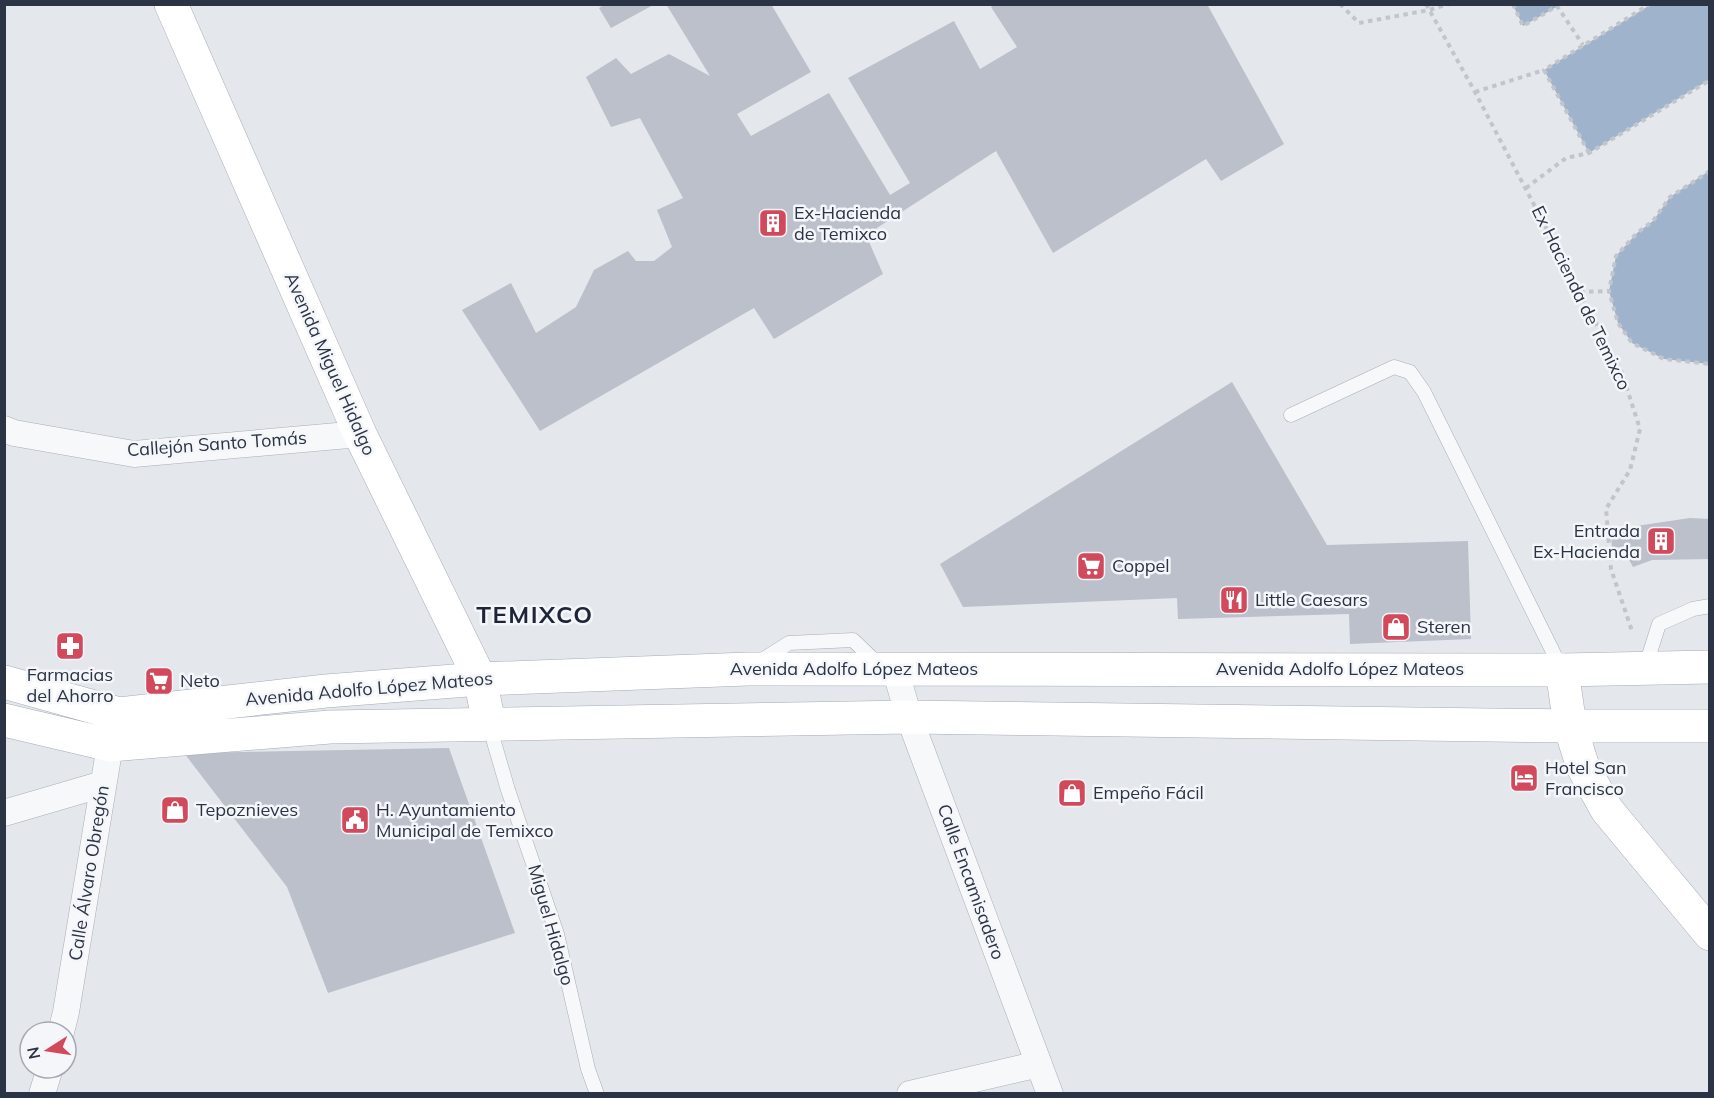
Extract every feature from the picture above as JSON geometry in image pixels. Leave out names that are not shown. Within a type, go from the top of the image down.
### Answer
[{"type":"main road","name":"Avenida Miguel Hidalgo","points":[[171,4],[360,434],[480,679],[489,723]]},
{"type":"main road","name":"Avenida Adolfo López Mateos","points":[[4,682],[119,714],[326,690],[480,679],[748,669],[1710,668]]},
{"type":"main road","points":[[1562,669],[1570,726],[1583,767],[1607,810],[1710,934]]},
{"type":"main road","name":"Avenida Adolfo López Mateos","points":[[4,720],[110,745],[330,727],[909,717],[1710,726]]},
{"type":"street","name":"Callejón Santo Tomás","points":[[4,429],[14,433],[134,454],[360,434]]},
{"type":"street","name":"Calle Encamisadero","points":[[889,669],[1050,1094]]},
{"type":"street","name":"Calle Álvaro Obregón","points":[[64,1020],[110,745],[119,714]]},
{"type":"street","points":[[4,813],[103,784]]},
{"type":"street","points":[[910,1094],[1039,1064]]},
{"type":"lane","points":[[1292,416],[1395,367],[1410,372],[1424,392],[1562,669]]},
{"type":"lane","points":[[1645,669],[1659,624],[1693,609],[1710,606]]},
{"type":"lane","name":"Miguel Hidalgo","points":[[489,723],[508,790],[557,934],[588,1069],[597,1094]]},
{"type":"path","points":[[1340,4],[1359,23],[1449,4]]},
{"type":"path","name":"Ex Hacienda de Temixco","points":[[1426,4],[1475,92],[1622,373],[1640,429],[1630,470],[1606,509],[1611,569],[1645,669]]},
{"type":"path","points":[[1513,4],[1523,26],[1558,5],[1583,45]]},
{"type":"path","points":[[1475,92],[1544,70],[1650,4]]},
{"type":"path","points":[[1544,70],[1589,153]]},
{"type":"path","points":[[1526,189],[1566,158],[1589,153],[1710,80]]},
{"type":"path","points":[[1710,171],[1670,197],[1653,221],[1616,256],[1609,291],[1618,323],[1632,343],[1664,359],[1710,364]]},
{"type":"path","points":[[1580,292],[1609,291]]},
{"type":"water","points":[[1513,5],[1560,5],[1523,26]]},
{"type":"water","points":[[1650,5],[1709,5],[1709,80],[1589,153],[1544,70]]},
{"type":"water","points":[[1709,171],[1709,364],[1664,359],[1632,343],[1618,323],[1609,291],[1616,256],[1637,233],[1653,221],[1670,197]]},
{"type":"building","points":[[605,4],[655,4],[611,28],[599,8]]},
{"type":"building","name":"Ex-Hacienda de Temixco","points":[[666,4],[771,4],[811,72],[737,114],[751,136],[829,93],[890,195],[910,183],[848,78],[954,21],[980,69],[1017,47],[991,7],[996,4],[1207,4],[1284,144],[1221,181],[1206,159],[1053,253],[996,151],[866,235],[883,274],[774,339],[754,308],[540,431],[462,310],[511,283],[536,333],[576,307],[594,270],[628,251],[636,261],[654,261],[672,247],[657,210],[683,198],[640,118],[611,127],[586,77],[616,58],[631,74],[669,54],[710,76]]},
{"type":"building","points":[[1232,382],[1327,545],[1468,541],[1471,639],[1350,644],[1349,614],[1178,619],[1177,598],[963,607],[940,564]]},
{"type":"building","name":"Entrada Ex-Hacienda","points":[[1690,518],[1710,519],[1710,559],[1652,560],[1633,567],[1622,547],[1612,548],[1611,535],[1636,526]]},
{"type":"building","name":"H. Ayuntamiento Municipal de Temixco","points":[[449,748],[515,933],[328,993],[287,887],[184,753]]},
{"type":"place","name":"Ex-Hacienda de Temixco","points":[[773,223]]},
{"type":"place","name":"Entrada Ex-Hacienda","points":[[1661,541]]},
{"type":"place","name":"Coppel","points":[[1091,566]]},
{"type":"place","name":"Little Caesars","points":[[1234,600]]},
{"type":"place","name":"Steren","points":[[1396,627]]},
{"type":"place","name":"Farmacias del Ahorro","points":[[70,646]]},
{"type":"place","name":"Neto","points":[[159,681]]},
{"type":"place","name":"Hotel San Francisco","points":[[1524,778]]},
{"type":"place","name":"Empeño Fácil","points":[[1072,793]]},
{"type":"place","name":"Tepoznieves","points":[[175,810]]},
{"type":"place","name":"H. Ayuntamiento Municipal de Temixco","points":[[355,820]]},
{"type":"district","name":"TEMIXCO","points":[[535,615]]}]
